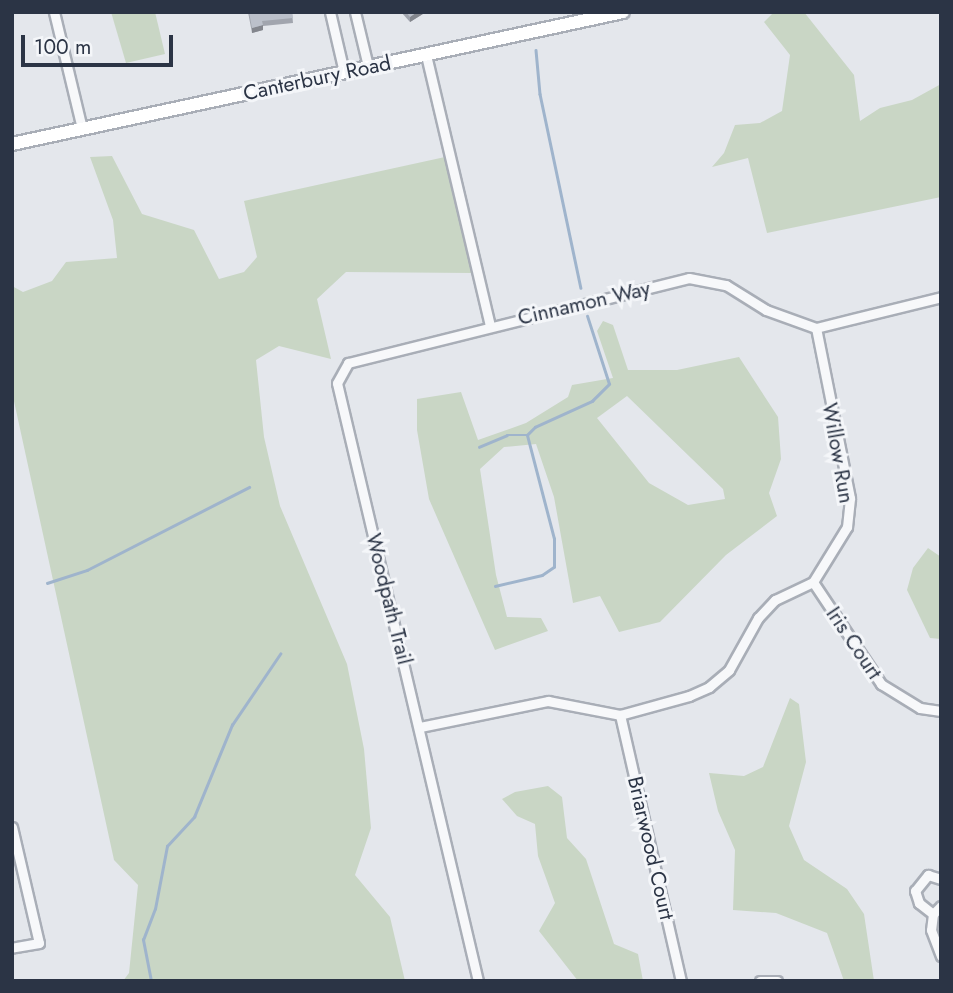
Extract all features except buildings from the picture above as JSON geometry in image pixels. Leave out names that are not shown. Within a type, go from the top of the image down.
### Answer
[{"type":"street","points":[[54,12],[82,129]]},
{"type":"street","points":[[330,12],[344,72]]},
{"type":"street","points":[[355,12],[368,66]]},
{"type":"street","name":"Canterbury Road","points":[[12,144],[623,12]]},
{"type":"street","name":"Cinnamon Way","points":[[426,55],[490,325],[689,278],[726,285],[766,310],[816,328]]},
{"type":"street","points":[[816,328],[941,297]]},
{"type":"street","name":"Woodpath Trail","points":[[478,981],[337,383],[348,363],[364,355],[490,325]]},
{"type":"street","name":"Willow Run","points":[[813,582],[847,527],[850,498],[816,328]]},
{"type":"street","points":[[420,727],[548,701],[620,715],[709,687],[729,670],[758,618],[775,600],[813,582]]},
{"type":"street","name":"Iris Court","points":[[813,582],[881,684],[920,708],[941,712]]},
{"type":"street","name":"Briarwood Court","points":[[620,715],[681,981]]},
{"type":"street","points":[[12,827],[39,943],[12,948]]},
{"type":"street","points":[[933,914],[919,903],[915,891],[928,875],[941,879]]},
{"type":"street","points":[[941,906],[933,914],[931,930],[941,956]]},
{"type":"street","points":[[760,981],[777,981]]},
{"type":"green space","points":[[111,12],[155,12],[165,54],[126,63]]},
{"type":"green space","points":[[774,12],[804,12],[854,75],[860,121],[880,108],[912,100],[941,84],[941,197],[767,233],[748,158],[712,167],[724,153],[735,125],[760,123],[782,111],[790,55],[764,22]]},
{"type":"green space","points":[[112,156],[142,214],[194,230],[219,279],[244,272],[257,257],[244,201],[445,157],[472,273],[346,272],[317,299],[331,359],[279,346],[256,360],[264,437],[280,506],[347,664],[364,749],[371,828],[355,875],[390,917],[405,981],[123,981],[129,973],[138,885],[114,860],[12,392],[12,286],[23,292],[52,281],[66,262],[117,258],[113,220],[90,157]]},
{"type":"green space","points":[[603,321],[613,325],[628,370],[677,370],[739,357],[778,417],[781,459],[769,493],[777,516],[726,555],[660,622],[619,632],[600,596],[573,603],[554,497],[536,444],[504,447],[480,469],[496,575],[507,617],[541,618],[548,631],[495,650],[429,499],[417,430],[417,399],[461,392],[478,440],[526,423],[568,397],[572,385],[613,378],[597,331]],"holes":[[[627,396],[723,489],[725,499],[688,505],[649,483],[597,418]]]},
{"type":"green space","points":[[928,548],[941,557],[941,639],[930,638],[907,590],[913,568]]},
{"type":"green space","points":[[790,698],[799,704],[806,762],[789,826],[804,860],[847,889],[864,914],[874,981],[844,981],[827,933],[776,913],[733,910],[735,850],[718,811],[709,773],[744,776],[763,767]]},
{"type":"green space","points":[[548,786],[562,797],[567,838],[586,859],[614,944],[638,954],[643,981],[578,981],[539,931],[555,903],[538,856],[535,824],[517,816],[502,799],[515,792]]},
{"type":"waterway","points":[[536,50],[540,94],[581,288]]},
{"type":"waterway","points":[[495,586],[542,575],[554,567],[554,539],[527,435],[535,427],[592,401],[609,384],[587,316]]},
{"type":"waterway","points":[[479,447],[507,435],[527,435]]},
{"type":"waterway","points":[[47,583],[87,570],[249,487]]},
{"type":"waterway","points":[[151,981],[143,940],[155,909],[167,846],[194,817],[232,725],[280,654]]}]
